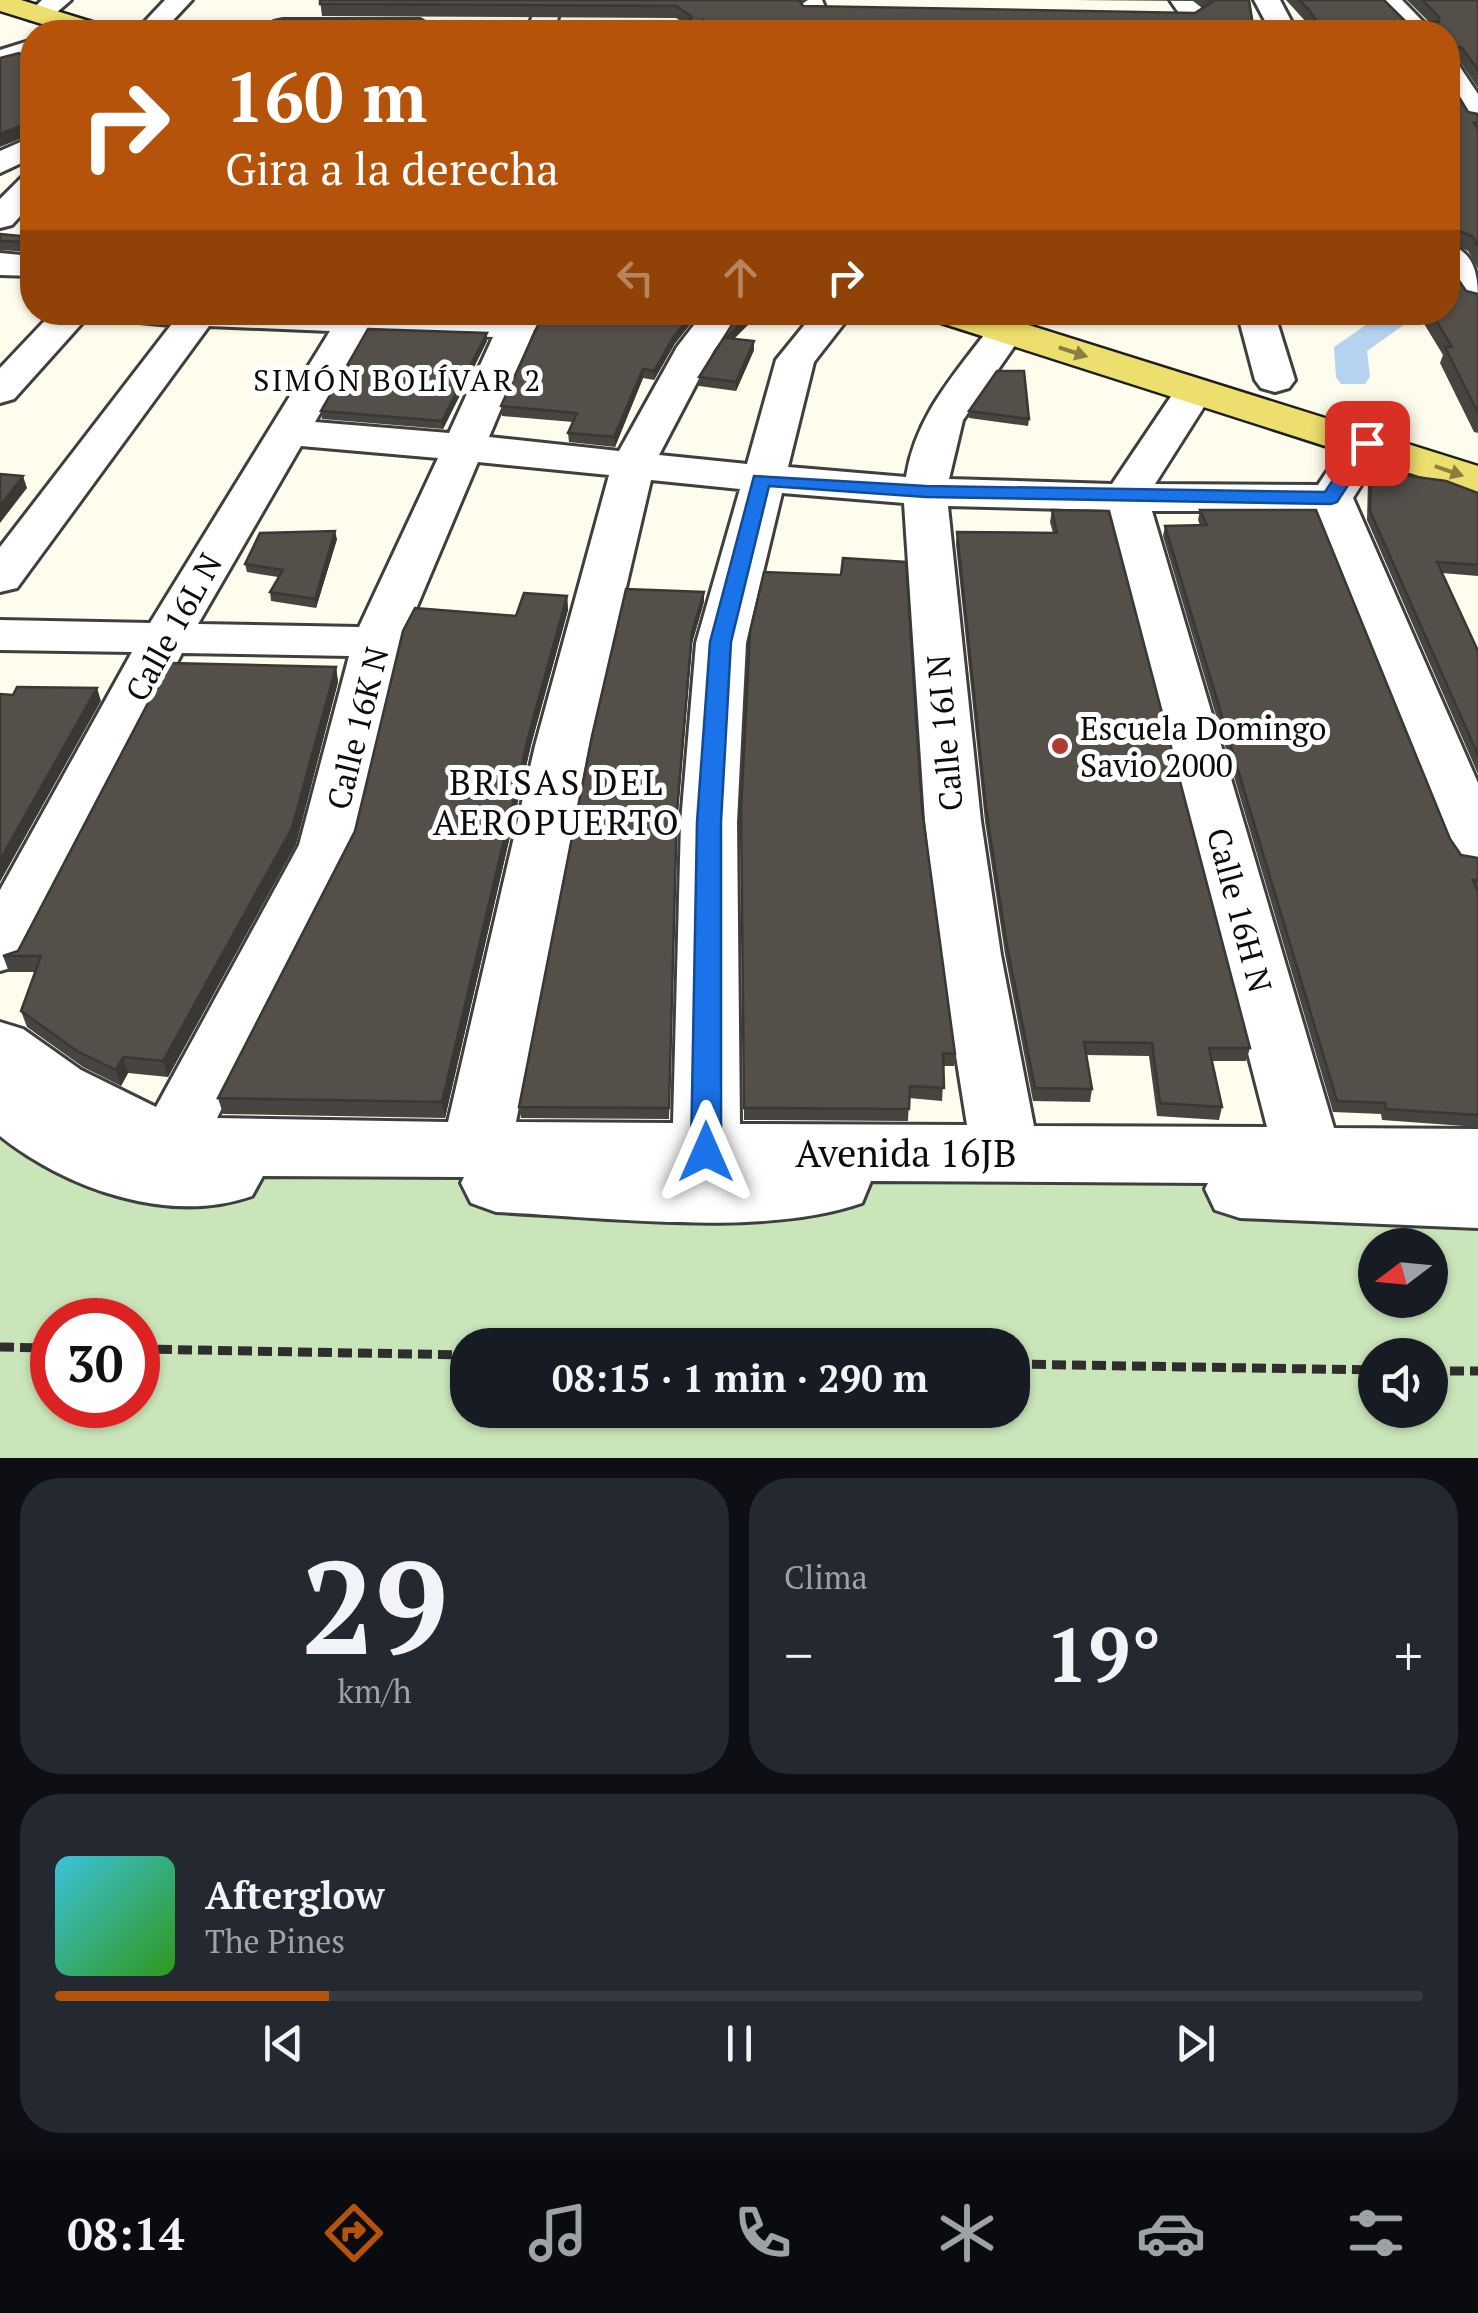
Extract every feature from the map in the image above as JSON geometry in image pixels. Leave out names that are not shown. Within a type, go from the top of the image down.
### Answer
[{"type":"main road","points":[[0,2],[49,8],[72,20]]},
{"type":"main road","points":[[1033,325],[1194,391],[1262,394]]},
{"type":"main road","points":[[1036,325],[1262,394],[1478,481]]},
{"type":"main road","points":[[1351,427],[1478,448]]},
{"type":"street","points":[[160,20],[179,0]]},
{"type":"street","points":[[1266,0],[1282,20]]},
{"type":"street","points":[[1387,0],[1408,20]]},
{"type":"street","points":[[815,14],[850,10]]},
{"type":"street","points":[[1155,12],[1194,15]]},
{"type":"street","points":[[1460,100],[1473,132]]},
{"type":"street","points":[[0,218],[20,196]]},
{"type":"street","points":[[1460,271],[1478,296]]},
{"type":"street","points":[[0,392],[62,325]]},
{"type":"street","points":[[0,578],[190,325]]},
{"type":"street","name":"Calle 16L N","points":[[0,950],[56,836],[165,638],[352,325]]},
{"type":"street","name":"Calle 16K N","points":[[172,1140],[327,846],[377,642],[461,445],[521,325]]},
{"type":"street","points":[[476,1150],[571,708],[634,464],[696,348],[714,325]]},
{"type":"street","points":[[706,1152],[709,822],[721,642],[794,360],[824,325]]},
{"type":"street","name":"Calle 16I N","points":[[1006,1154],[981,1036],[963,920],[944,747],[926,492],[938,429],[1024,325]]},
{"type":"street","points":[[1252,325],[1262,394]]},
{"type":"street","points":[[1126,496],[1194,391]]},
{"type":"street","points":[[1351,427],[1331,498],[1478,848]]},
{"type":"street","points":[[285,432],[461,445],[761,480],[926,492],[1331,498]]},
{"type":"street","name":"Calle 16H N","points":[[1126,496],[1308,1156]]},
{"type":"street","points":[[0,635],[377,642]]},
{"type":"street","name":"Avenida 16JB","points":[[0,1048],[19,1066],[78,1101],[172,1140],[252,1148],[1478,1157]]},
{"type":"street","points":[[0,1099],[64,1146],[113,1166],[159,1174],[451,1179],[724,1193],[893,1178],[1478,1200]]},
{"type":"path","points":[[0,1347],[30,1348]]},
{"type":"path","points":[[160,1349],[450,1354]]},
{"type":"path","points":[[1030,1364],[1358,1370]]},
{"type":"path","points":[[1448,1371],[1478,1372]]},
{"type":"green space","points":[[0,1057],[170,1148],[1478,1168],[1478,1458],[0,1458]]},
{"type":"building","points":[[320,0],[799,0],[803,6],[1195,13],[1212,2],[1209,0],[1249,0],[1252,20],[690,20],[692,17],[676,6],[320,4]]},
{"type":"building","points":[[1299,0],[1384,0],[1404,20],[1315,20]]},
{"type":"building","points":[[1422,0],[1478,0],[1478,70],[1462,48],[1460,20],[1439,20]]},
{"type":"building","points":[[20,54],[20,126],[0,134],[0,58]]},
{"type":"building","points":[[1460,99],[1468,112],[1478,114],[1478,123],[1474,123],[1478,129],[1478,246],[1472,236],[1460,231]]},
{"type":"building","points":[[0,234],[20,236],[20,242],[0,241]]},
{"type":"building","points":[[1460,282],[1466,291],[1478,294],[1478,413],[1445,347],[1452,347],[1439,325],[1460,325]]},
{"type":"building","points":[[538,325],[683,325],[654,371],[643,369],[614,437],[568,433],[577,413],[501,406]]},
{"type":"building","points":[[732,325],[739,325],[726,338],[754,341],[736,382],[699,377]]},
{"type":"building","points":[[368,329],[487,333],[442,421],[321,411]]},
{"type":"building","points":[[997,371],[1024,371],[1029,419],[969,411]]},
{"type":"building","points":[[1371,471],[1446,481],[1478,493],[1478,565],[1437,562],[1478,651],[1478,755],[1370,511]]},
{"type":"building","points":[[0,474],[23,476],[0,506]]},
{"type":"building","points":[[1052,510],[1109,511],[1250,1048],[1209,1048],[1222,1107],[1160,1103],[1152,1043],[1084,1042],[1092,1089],[1035,1088],[1006,941],[986,808],[957,532],[1057,533]]},
{"type":"building","points":[[1200,510],[1316,510],[1450,839],[1461,855],[1478,858],[1478,880],[1473,880],[1478,892],[1478,1115],[1386,1109],[1385,1103],[1337,1101],[1165,526],[1207,525]]},
{"type":"building","points":[[335,531],[315,599],[270,592],[283,570],[245,564],[260,533]]},
{"type":"building","points":[[843,558],[906,562],[922,809],[955,1054],[943,1053],[944,1088],[910,1086],[909,1109],[744,1108],[741,810],[750,632],[764,572],[841,575]]},
{"type":"building","points":[[626,589],[704,592],[692,632],[677,811],[669,1108],[519,1107],[592,736]]},
{"type":"building","points":[[524,593],[567,596],[530,730],[442,1102],[218,1098],[355,831],[403,631],[415,608],[516,616]]},
{"type":"building","points":[[169,663],[336,667],[292,828],[163,1061],[123,1057],[116,1070],[77,1051],[21,1011],[41,956],[3,956],[18,951]]},
{"type":"building","points":[[17,687],[97,688],[0,860],[0,694],[13,695]]},
{"type":"waterway","points":[[1353,377],[1350,347],[1387,325]]},
{"type":"place","name":"Escuela Domingo Savio 2000","points":[[1060,746]]},
{"type":"district","name":"SIMÓN BOLÍVAR 2","points":[[398,380]]},
{"type":"district","name":"BRISAS DEL AEROPUERTO","points":[[557,802]]},
{"type":"route","points":[[706,1152],[709,822],[721,642],[761,480],[926,492],[1331,498],[1367,443]]}]
